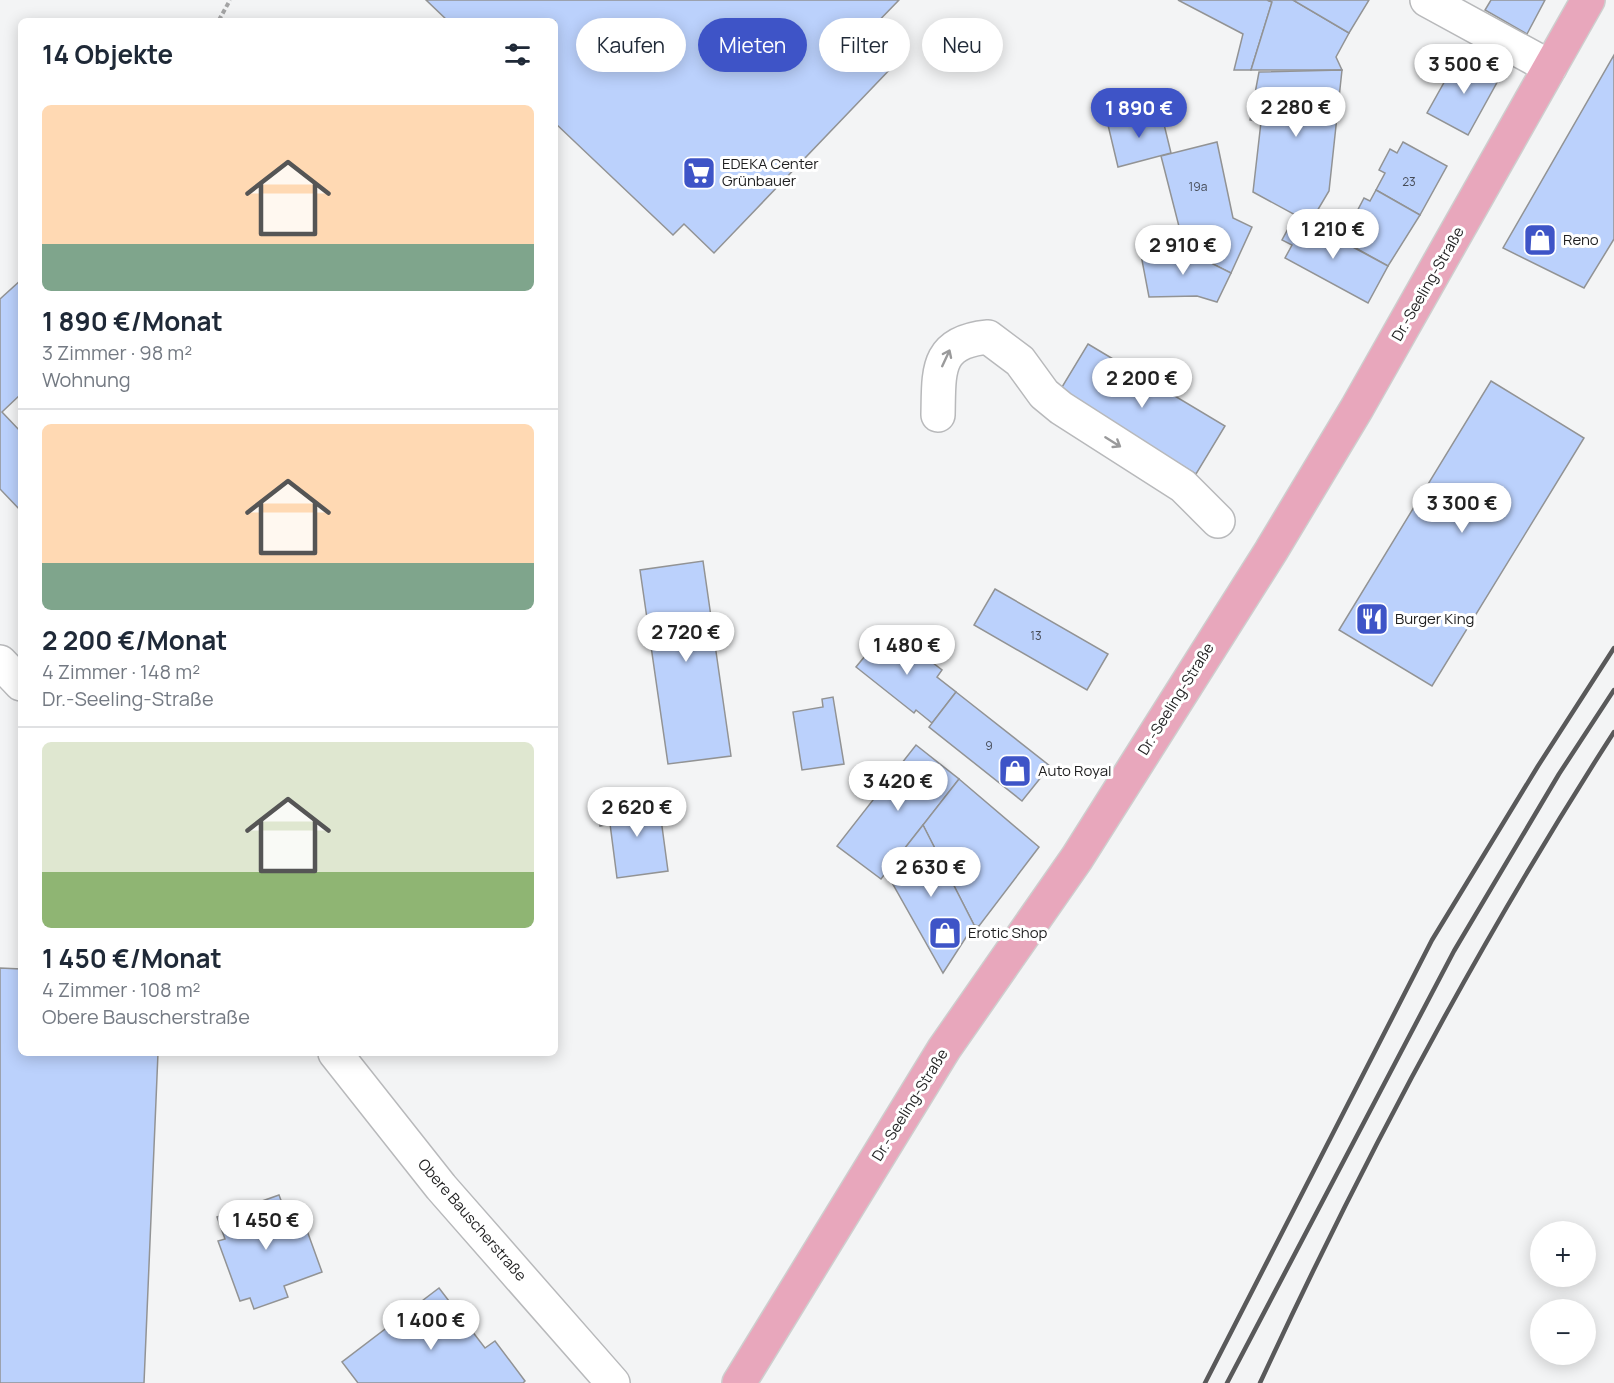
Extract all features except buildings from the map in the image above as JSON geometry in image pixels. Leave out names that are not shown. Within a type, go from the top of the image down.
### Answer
[{"type":"main road","name":"Dr.-Seeling-Straße","points":[[739,1383],[944,1049],[1077,858],[1271,551],[1357,408],[1588,0]]},
{"type":"street","points":[[1427,0],[1550,67]]},
{"type":"street","points":[[938,415],[942,365],[948,351],[967,339],[988,337],[1020,361],[1044,394],[1061,408],[1183,486],[1218,521]]},
{"type":"street","points":[[0,662],[18,681]]},
{"type":"street","name":"Obere Bauscherstraße","points":[[337,1056],[441,1187],[613,1383]]},
{"type":"path","points":[[220,18],[230,0]]},
{"type":"railway","points":[[1205,1383],[1432,940],[1538,766],[1614,648]]},
{"type":"railway","points":[[1227,1383],[1454,951],[1559,774],[1614,690]]},
{"type":"railway","points":[[1260,1383],[1340,1216],[1426,1051],[1517,890],[1614,732]]},
{"type":"place","name":"EDEKA Center Grünbauer","points":[[699,173]]},
{"type":"place","name":"Reno","points":[[1540,240]]},
{"type":"place","name":"Burger King","points":[[1372,619]]},
{"type":"place","name":"Auto Royal","points":[[1015,771]]},
{"type":"place","name":"Erotic Shop","points":[[945,933]]}]
